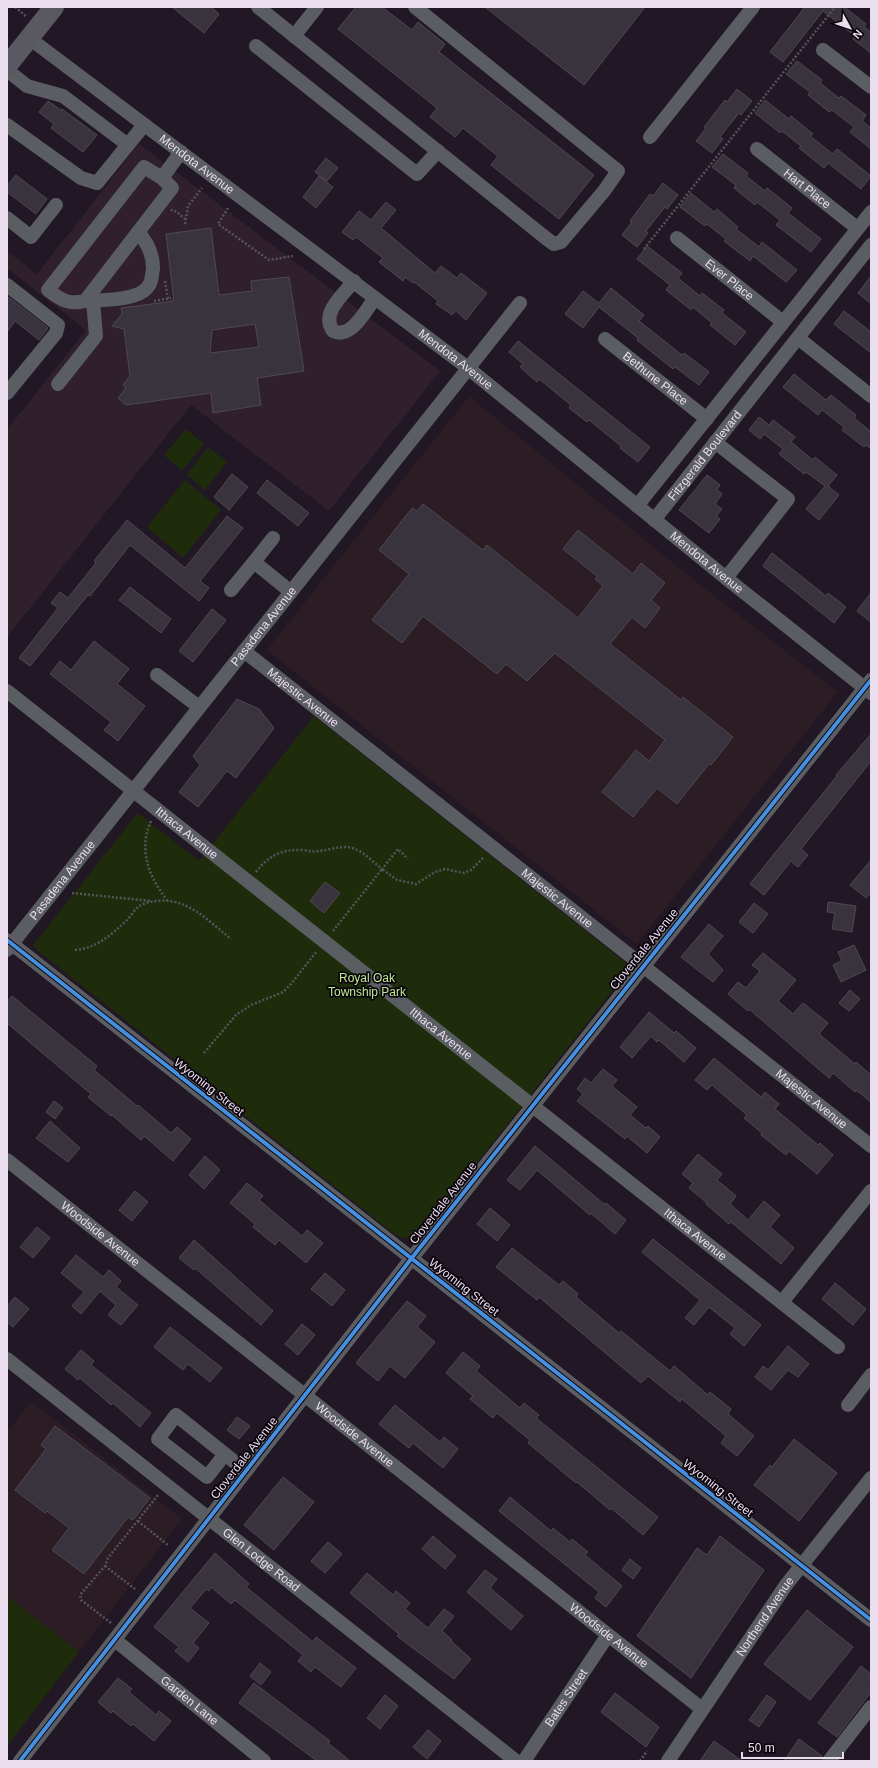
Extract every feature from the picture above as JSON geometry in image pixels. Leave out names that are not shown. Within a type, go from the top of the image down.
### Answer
[{"type":"highway","points":[[7,66],[54,7]]},
{"type":"street","points":[[258,7],[554,244],[561,242],[618,171],[415,7]]},
{"type":"street","points":[[294,36],[317,7]]},
{"type":"street","points":[[650,137],[753,7]]},
{"type":"street","name":"Mendota Avenue","points":[[29,38],[468,368],[726,578],[869,687]]},
{"type":"street","points":[[256,46],[417,174],[438,151]]},
{"type":"street","points":[[824,50],[871,87]]},
{"type":"street","points":[[7,70],[27,86],[63,96],[128,145]]},
{"type":"street","points":[[7,126],[81,178],[97,183],[144,125]]},
{"type":"street","name":"Hart Place","points":[[757,149],[858,228]]},
{"type":"street","points":[[162,178],[181,152]]},
{"type":"street","points":[[58,384],[96,336],[89,301],[138,232],[172,188],[162,178],[144,168],[48,290],[60,299],[74,304],[89,301],[137,295],[148,288],[152,278],[153,260],[146,241],[138,232]]},
{"type":"street","points":[[7,218],[31,237],[56,205]]},
{"type":"street","name":"Fitzgerald Boulevard","points":[[637,506],[871,212]]},
{"type":"street","name":"Ever Place","points":[[677,238],[783,322]]},
{"type":"street","name":"Fitzgerald Boulevard","points":[[654,520],[871,245]]},
{"type":"street","points":[[820,276],[836,289]]},
{"type":"street","points":[[354,281],[331,310],[328,319],[333,330],[338,333],[343,333],[352,328],[375,298]]},
{"type":"street","points":[[7,285],[58,325],[56,333],[7,394]]},
{"type":"street","name":"Pasadena Avenue","points":[[8,944],[133,790],[520,304]]},
{"type":"street","name":"Bethune Place","points":[[605,338],[707,419]]},
{"type":"street","points":[[798,338],[871,396]]},
{"type":"street","points":[[739,378],[756,390]]},
{"type":"street","points":[[715,442],[788,499],[726,578]]},
{"type":"street","points":[[231,590],[273,538]]},
{"type":"street","points":[[254,562],[291,592]]},
{"type":"street","name":"Majestic Avenue","points":[[244,651],[871,1146]]},
{"type":"street","points":[[157,675],[199,707]]},
{"type":"street","name":"Cloverdale Avenue","points":[[20,1761],[411,1259],[643,966],[869,687]]},
{"type":"street","name":"Ithaca Avenue","points":[[7,691],[838,1347]]},
{"type":"street","name":"Wyoming Street","points":[[8,944],[800,1566],[871,1620]]},
{"type":"street","name":"Woodside Avenue","points":[[7,1160],[702,1709]]},
{"type":"street","points":[[782,1302],[871,1191]]},
{"type":"street","name":"Glen Lodge Road","points":[[7,1359],[516,1761]]},
{"type":"street","points":[[848,1405],[871,1376]]},
{"type":"street","points":[[225,1454],[207,1477],[158,1439],[176,1415],[225,1454],[246,1471]]},
{"type":"street","name":"Northend Avenue","points":[[668,1761],[800,1566],[871,1478]]},
{"type":"street","name":"Bates Street","points":[[524,1761],[608,1635]]},
{"type":"street","name":"Garden Lane","points":[[114,1640],[264,1761]]},
{"type":"street","points":[[829,1761],[871,1707]]},
{"type":"path","points":[[15,7],[27,17]]},
{"type":"path","points":[[644,249],[835,7]]},
{"type":"path","points":[[185,224],[188,206],[202,188]]},
{"type":"path","points":[[228,208],[218,224],[269,260],[293,256]]},
{"type":"path","points":[[167,216],[172,210],[177,212],[185,219]]},
{"type":"path","points":[[146,302],[169,299],[164,276]]},
{"type":"path","points":[[151,821],[146,833],[147,862],[157,887],[167,900]]},
{"type":"path","points":[[253,876],[263,862],[274,855],[288,851],[320,851],[339,847],[353,848],[397,880],[416,884],[435,872],[445,870],[464,873],[471,870],[484,857]]},
{"type":"path","points":[[329,936],[398,849],[408,859]]},
{"type":"path","points":[[72,893],[153,902]]},
{"type":"path","points":[[75,950],[85,949],[96,945],[112,934],[139,907],[153,902],[167,900],[183,904],[195,911],[231,939]]},
{"type":"path","points":[[204,1053],[236,1015],[251,1005],[282,992],[291,984],[320,948]]},
{"type":"path","points":[[114,1626],[81,1600],[80,1595],[105,1566],[108,1558],[159,1495]]},
{"type":"path","points":[[138,1522],[169,1546]]},
{"type":"path","points":[[105,1566],[135,1589]]},
{"type":"path","points":[[640,1761],[647,1751]]},
{"type":"shaded area","points":[[139,144],[440,371],[329,511],[191,405],[7,637],[7,430],[86,330],[7,268],[7,251],[37,274]]},
{"type":"shaded area","points":[[469,396],[699,584],[838,692],[637,944],[267,650]]},
{"type":"shaded area","points":[[31,1401],[182,1519],[79,1652],[7,1596],[7,1432]]},
{"type":"green space","points":[[186,429],[204,444],[182,471],[164,455]]},
{"type":"green space","points":[[208,447],[227,462],[205,490],[187,475]]},
{"type":"green space","points":[[185,480],[221,510],[183,558],[147,527]]},
{"type":"green space","name":"Royal Oak Township Park","points":[[314,716],[631,967],[420,1235],[413,1240],[397,1236],[37,950],[33,945],[138,813],[199,861]]},
{"type":"green space","points":[[7,1596],[79,1652],[7,1746]]},
{"type":"building","points":[[172,7],[211,7],[219,14],[204,33]]},
{"type":"building","points":[[356,7],[382,7],[412,30],[418,22],[445,44],[439,52],[594,175],[559,219],[491,165],[498,156],[463,128],[455,137],[430,117],[437,108],[338,29]]},
{"type":"building","points":[[485,7],[645,7],[584,85]]},
{"type":"building","points":[[805,7],[844,7],[866,24],[864,27],[871,32],[871,53],[853,39],[855,36],[823,11],[783,62],[770,52]]},
{"type":"building","points":[[797,61],[822,80],[820,83],[839,98],[841,96],[866,115],[862,121],[871,128],[871,149],[850,132],[854,127],[832,110],[829,112],[808,95],[810,92],[786,74]]},
{"type":"building","points":[[737,89],[752,101],[741,115],[739,113],[720,137],[723,139],[712,153],[696,141],[706,128],[704,127],[725,100],[727,102]]},
{"type":"building","points":[[765,100],[789,119],[791,116],[813,134],[810,136],[833,154],[837,149],[871,176],[861,189],[828,163],[824,168],[799,148],[801,146],[782,131],[780,133],[755,113]]},
{"type":"building","points":[[48,101],[61,110],[62,109],[97,135],[83,152],[51,128],[54,124],[39,112]]},
{"type":"building","points":[[723,154],[748,173],[746,176],[765,191],[767,188],[792,208],[788,213],[821,239],[811,252],[776,225],[780,220],[757,202],[755,205],[734,188],[736,185],[712,167]]},
{"type":"building","points":[[326,158],[338,168],[327,181],[315,172]]},
{"type":"building","points":[[16,175],[47,199],[36,214],[7,192],[7,186]]},
{"type":"building","points":[[319,176],[333,187],[316,208],[303,197]]},
{"type":"building","points":[[663,183],[678,195],[667,209],[665,207],[646,231],[648,233],[637,247],[622,235],[632,222],[630,221],[650,194],[653,196]]},
{"type":"building","points":[[691,193],[714,212],[717,209],[738,227],[736,229],[759,247],[762,242],[797,270],[786,282],[753,256],[750,261],[724,241],[726,239],[707,224],[705,226],[680,207]]},
{"type":"building","points":[[386,202],[396,210],[381,228],[435,273],[441,266],[457,278],[461,273],[487,293],[466,320],[456,311],[452,315],[436,304],[438,301],[414,282],[413,283],[405,277],[403,281],[379,262],[383,258],[356,237],[353,240],[342,232],[359,211],[371,220]]},
{"type":"building","points":[[211,228],[219,295],[252,291],[251,281],[289,277],[304,371],[257,378],[261,405],[213,413],[211,393],[126,405],[118,398],[126,388],[123,385],[130,376],[124,329],[112,326],[122,314],[121,308],[174,301],[166,234]],"holes":[[[255,324],[259,347],[210,353],[212,330]]]},
{"type":"building","points":[[647,246],[682,273],[678,278],[700,296],[702,293],[724,310],[722,313],[746,332],[735,345],[710,325],[712,323],[693,307],[691,310],[666,290],[670,285],[637,259]]},
{"type":"building","points":[[871,276],[871,304],[858,293]]},
{"type":"building","points":[[611,288],[644,315],[639,321],[682,355],[684,353],[709,372],[699,385],[675,367],[673,369],[637,340],[638,338],[599,307],[583,328],[565,314],[583,291],[599,303]]},
{"type":"building","points":[[7,296],[48,328],[39,340],[15,321],[7,332]]},
{"type":"building","points":[[844,311],[871,332],[871,353],[834,324]]},
{"type":"building","points":[[518,341],[650,447],[638,462],[589,420],[587,422],[569,408],[571,405],[539,379],[537,382],[520,367],[523,364],[509,352]]},
{"type":"building","points":[[794,374],[826,400],[831,395],[856,415],[854,418],[871,432],[871,449],[866,445],[864,447],[842,430],[844,427],[822,410],[818,415],[783,387]]},
{"type":"building","points":[[759,417],[769,425],[773,420],[795,437],[791,442],[813,460],[815,457],[837,475],[828,486],[839,495],[819,520],[806,509],[825,486],[806,472],[804,474],[779,454],[783,449],[764,434],[760,439],[749,430]]},
{"type":"building","points":[[232,474],[248,487],[229,510],[214,497]]},
{"type":"building","points":[[707,475],[720,485],[717,490],[722,494],[715,504],[722,509],[716,516],[720,519],[709,533],[679,510]]},
{"type":"building","points":[[267,480],[309,513],[298,526],[257,493]]},
{"type":"building","points":[[423,504],[483,550],[487,545],[578,618],[603,586],[595,579],[597,576],[563,549],[578,530],[633,574],[641,563],[665,583],[651,600],[660,608],[645,628],[632,617],[610,644],[681,700],[683,697],[733,737],[677,804],[657,788],[633,817],[602,792],[636,750],[649,761],[665,740],[555,653],[527,681],[506,664],[497,674],[423,616],[402,643],[372,620],[409,574],[379,550],[412,508],[417,511]]},
{"type":"building","points":[[227,516],[243,528],[200,581],[209,588],[199,601],[130,545],[90,596],[88,595],[30,666],[19,658],[58,608],[51,603],[60,592],[68,598],[96,563],[94,561],[127,520],[185,568]]},
{"type":"building","points":[[772,553],[826,596],[828,593],[846,607],[834,623],[763,566]]},
{"type":"building","points":[[130,587],[171,619],[161,633],[119,600]]},
{"type":"building","points":[[871,593],[871,622],[857,611]]},
{"type":"building","points":[[212,609],[226,620],[193,662],[179,651]]},
{"type":"building","points":[[94,641],[129,669],[117,684],[145,706],[118,741],[104,730],[111,722],[50,674],[60,661],[71,670]]},
{"type":"building","points":[[237,699],[259,709],[274,728],[236,778],[227,771],[198,807],[179,792],[200,765],[193,756]]},
{"type":"building","points":[[871,734],[871,761],[801,849],[808,855],[798,867],[791,861],[764,895],[750,884],[837,776],[836,775]]},
{"type":"building","points":[[871,860],[871,892],[866,898],[850,885]]},
{"type":"building","points":[[325,882],[340,893],[324,913],[310,901]]},
{"type":"building","points":[[828,902],[856,906],[852,932],[832,929],[835,913],[827,912]]},
{"type":"building","points":[[754,903],[768,914],[753,933],[739,922]]},
{"type":"building","points":[[709,924],[723,936],[708,954],[723,970],[713,982],[681,957]]},
{"type":"building","points":[[854,945],[866,970],[841,982],[833,965],[842,961],[838,952]]},
{"type":"building","points":[[763,953],[796,980],[778,1001],[793,1014],[803,1003],[828,1023],[819,1034],[855,1064],[856,1062],[871,1075],[871,1102],[856,1090],[855,1092],[833,1073],[829,1078],[749,1009],[748,1011],[728,994],[738,982],[746,988],[760,971],[752,965]]},
{"type":"building","points":[[850,990],[860,999],[849,1011],[839,1003]]},
{"type":"building","points":[[12,996],[97,1066],[94,1070],[137,1106],[138,1105],[171,1133],[177,1127],[191,1139],[173,1161],[144,1136],[141,1140],[88,1097],[91,1094],[7,1023],[7,1002]]},
{"type":"building","points":[[649,1012],[674,1033],[676,1031],[696,1048],[684,1062],[659,1040],[657,1042],[651,1036],[632,1058],[620,1047]]},
{"type":"building","points":[[714,1058],[761,1097],[765,1092],[779,1104],[775,1109],[818,1145],[820,1143],[833,1155],[817,1174],[789,1151],[786,1155],[761,1135],[762,1133],[744,1118],[747,1115],[712,1085],[707,1090],[695,1080]]},
{"type":"building","points":[[603,1069],[617,1080],[612,1086],[637,1107],[630,1115],[646,1128],[648,1126],[660,1137],[647,1153],[627,1136],[625,1139],[577,1101],[583,1094],[577,1089],[585,1078],[591,1083]]},
{"type":"building","points":[[54,1101],[63,1108],[55,1119],[46,1112]]},
{"type":"building","points":[[50,1121],[80,1148],[68,1162],[36,1138]]},
{"type":"building","points":[[535,1146],[605,1205],[606,1203],[626,1220],[615,1234],[537,1170],[520,1190],[507,1180]]},
{"type":"building","points":[[698,1154],[722,1174],[717,1180],[736,1196],[730,1204],[748,1220],[764,1201],[780,1215],[770,1227],[794,1248],[781,1264],[731,1222],[729,1224],[689,1188],[693,1183],[682,1174]]},
{"type":"building","points":[[205,1156],[220,1170],[204,1189],[189,1175]]},
{"type":"building","points":[[247,1183],[263,1196],[259,1200],[302,1236],[307,1230],[323,1243],[306,1263],[279,1240],[275,1245],[253,1227],[255,1224],[230,1203]]},
{"type":"building","points":[[135,1191],[148,1202],[132,1221],[119,1210]]},
{"type":"building","points":[[490,1208],[510,1225],[497,1241],[477,1224]]},
{"type":"building","points":[[37,1227],[50,1238],[33,1258],[20,1247]]},
{"type":"building","points":[[653,1239],[761,1325],[744,1346],[730,1334],[735,1328],[709,1307],[694,1325],[685,1318],[700,1300],[642,1252]]},
{"type":"building","points":[[194,1240],[273,1311],[261,1325],[195,1268],[194,1270],[179,1258]]},
{"type":"building","points":[[512,1248],[559,1285],[563,1281],[578,1294],[576,1297],[619,1333],[621,1331],[670,1371],[674,1366],[708,1395],[710,1392],[731,1409],[728,1414],[754,1436],[737,1456],[721,1443],[726,1436],[682,1399],[680,1402],[648,1376],[641,1383],[539,1297],[537,1300],[496,1267]]},
{"type":"building","points":[[76,1255],[103,1277],[109,1270],[121,1281],[116,1287],[138,1305],[121,1325],[108,1315],[116,1305],[100,1291],[81,1314],[72,1306],[84,1292],[61,1273]]},
{"type":"building","points":[[325,1273],[345,1290],[332,1306],[311,1289]]},
{"type":"building","points":[[835,1283],[866,1309],[853,1325],[822,1299]]},
{"type":"building","points":[[15,1297],[29,1309],[13,1327],[7,1322],[7,1306]]},
{"type":"building","points":[[407,1301],[426,1316],[417,1327],[435,1342],[405,1378],[390,1366],[378,1381],[356,1363]]},
{"type":"building","points":[[302,1324],[315,1335],[298,1355],[285,1344]]},
{"type":"building","points":[[170,1327],[222,1368],[210,1382],[188,1364],[183,1370],[154,1347]]},
{"type":"building","points":[[788,1346],[809,1364],[798,1377],[788,1370],[771,1390],[755,1377],[763,1366],[768,1370]]},
{"type":"building","points":[[81,1350],[94,1361],[91,1365],[151,1413],[140,1427],[113,1403],[111,1405],[80,1378],[78,1380],[65,1369]]},
{"type":"building","points":[[463,1352],[480,1366],[476,1371],[520,1408],[524,1403],[539,1415],[536,1418],[658,1517],[643,1535],[611,1508],[610,1510],[577,1482],[576,1483],[528,1443],[530,1440],[497,1413],[493,1418],[470,1399],[473,1396],[446,1373]]},
{"type":"building","points":[[395,1405],[440,1442],[444,1437],[458,1449],[443,1468],[413,1443],[409,1448],[379,1424]]},
{"type":"building","points":[[237,1417],[250,1426],[239,1439],[227,1430]]},
{"type":"building","points":[[55,1426],[150,1498],[133,1520],[128,1517],[84,1574],[52,1550],[69,1528],[47,1511],[45,1513],[15,1490],[46,1449],[41,1445]]},
{"type":"building","points":[[794,1439],[837,1473],[799,1521],[754,1485],[770,1465],[772,1467]]},
{"type":"building","points":[[283,1477],[314,1502],[274,1550],[244,1525]]},
{"type":"building","points":[[510,1497],[551,1531],[553,1528],[570,1542],[572,1539],[588,1552],[585,1555],[622,1586],[606,1607],[595,1598],[599,1592],[499,1511]]},
{"type":"building","points":[[433,1536],[456,1556],[445,1569],[422,1549]]},
{"type":"building","points":[[720,1536],[764,1570],[691,1678],[637,1636],[697,1548],[707,1555]]},
{"type":"building","points":[[328,1542],[342,1554],[325,1573],[311,1561]]},
{"type":"building","points":[[215,1553],[249,1584],[246,1587],[313,1642],[316,1637],[356,1668],[341,1687],[315,1667],[311,1672],[298,1661],[303,1655],[235,1600],[231,1604],[211,1587],[209,1591],[206,1589],[190,1608],[209,1623],[193,1643],[199,1648],[188,1662],[175,1651],[179,1647],[154,1627]]},
{"type":"building","points":[[630,1559],[641,1568],[633,1579],[622,1570]]},
{"type":"building","points":[[485,1570],[497,1579],[490,1588],[523,1616],[511,1630],[467,1592]]},
{"type":"building","points":[[367,1573],[393,1595],[396,1591],[410,1603],[405,1609],[428,1628],[444,1609],[454,1616],[442,1631],[471,1659],[454,1679],[397,1636],[399,1634],[350,1593]]},
{"type":"building","points":[[807,1610],[853,1647],[810,1700],[764,1664]]},
{"type":"building","points":[[260,1663],[271,1672],[261,1685],[250,1676]]},
{"type":"building","points":[[861,1666],[871,1674],[871,1692],[837,1737],[818,1723]]},
{"type":"building","points":[[118,1678],[132,1689],[129,1692],[156,1715],[159,1711],[171,1721],[154,1741],[133,1724],[131,1726],[113,1711],[111,1713],[98,1702]]},
{"type":"building","points":[[254,1683],[330,1741],[328,1743],[350,1761],[317,1761],[239,1703]]},
{"type":"building","points":[[615,1693],[659,1727],[646,1747],[601,1712]]},
{"type":"building","points":[[385,1695],[398,1706],[380,1729],[367,1718]]},
{"type":"building","points":[[767,1695],[776,1702],[759,1727],[749,1720]]},
{"type":"building","points":[[428,1730],[441,1741],[427,1759],[413,1747]]},
{"type":"building","points":[[799,1739],[822,1756],[821,1761],[784,1761]]},
{"type":"building","points":[[714,1741],[742,1761],[700,1761]]},
{"type":"cycle path","points":[[20,1761],[411,1259],[871,680]]},
{"type":"cycle path","points":[[7,940],[871,1620]]}]
